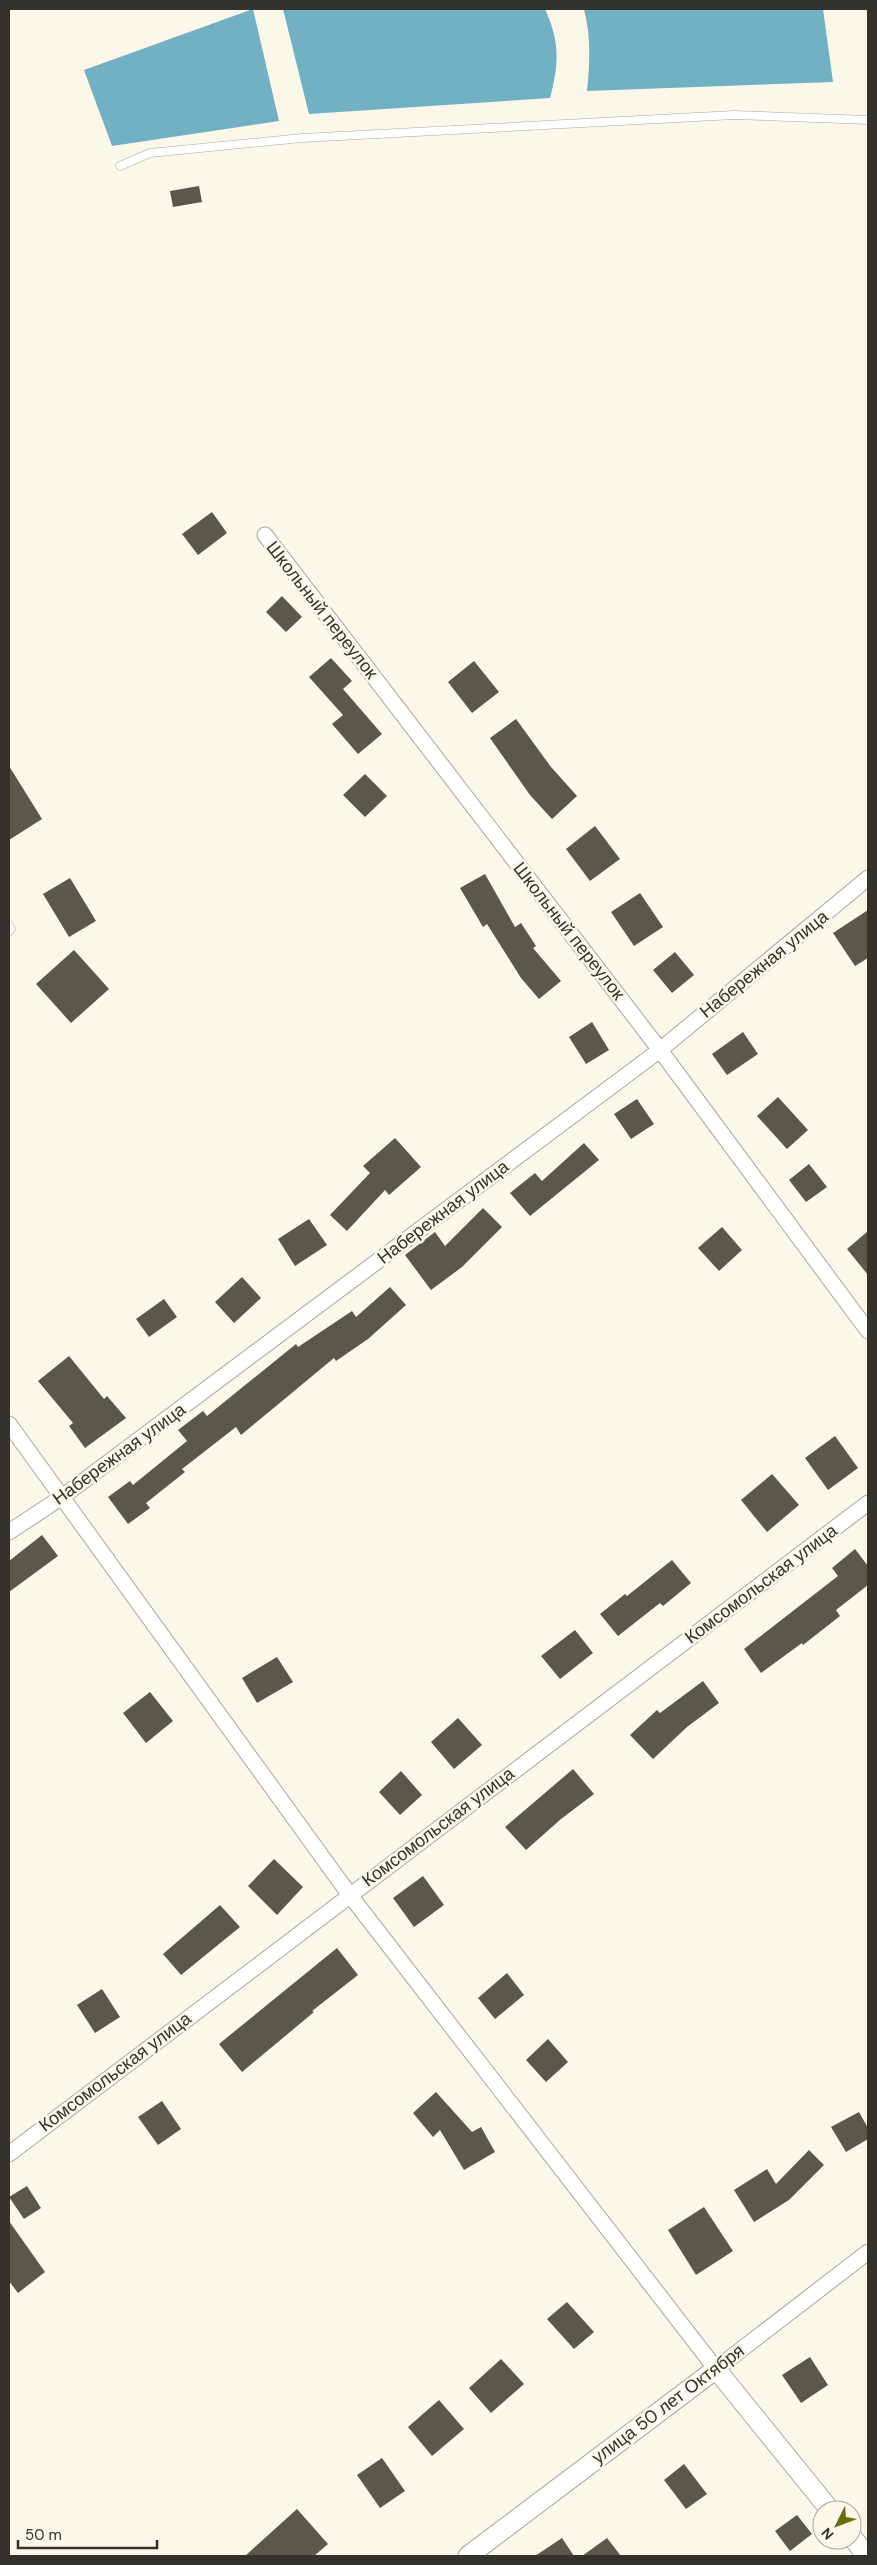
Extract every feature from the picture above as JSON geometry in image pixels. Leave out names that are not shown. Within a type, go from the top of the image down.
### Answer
[{"type":"street","name":"Школьный переулок","points":[[265,535],[660,1050],[868,1331]]},
{"type":"street","name":"Набережная улица","points":[[9,1532],[62,1497],[660,1050],[868,878]]},
{"type":"street","points":[[9,1424],[349,1894],[716,2369],[822,2500]]},
{"type":"street","name":"Комсомольская улица","points":[[9,2154],[349,1894],[868,1504]]},
{"type":"street","name":"улица 50 лет Октября","points":[[468,2556],[868,2252]]},
{"type":"lane","points":[[120,166],[150,153],[302,138],[734,115],[868,120]]},
{"type":"lane","points":[[9,925],[11,930],[9,931]]},
{"type":"water","points":[[253,9],[279,121],[112,146],[84,70]]},
{"type":"water","points":[[283,9],[545,9],[556,42],[555,74],[550,98],[309,114]]},
{"type":"water","points":[[584,9],[823,9],[833,82],[587,91],[589,50],[588,29]]},
{"type":"building","points":[[199,186],[202,202],[173,207],[170,191]]},
{"type":"building","points":[[212,512],[227,533],[198,555],[182,534]]},
{"type":"building","points":[[282,596],[302,617],[286,632],[266,612]]},
{"type":"building","points":[[331,658],[352,681],[343,689],[382,734],[358,754],[332,724],[343,715],[309,677]]},
{"type":"building","points":[[474,661],[499,692],[472,713],[448,682]]},
{"type":"building","points":[[516,719],[551,767],[577,796],[552,819],[530,795],[490,738]]},
{"type":"building","points":[[9,766],[42,819],[9,840]]},
{"type":"building","points":[[365,774],[387,796],[365,817],[343,795]]},
{"type":"building","points":[[595,826],[620,859],[590,881],[566,849]]},
{"type":"building","points":[[485,874],[515,927],[521,923],[536,946],[533,948],[561,981],[539,999],[521,978],[487,924],[483,927],[460,888]]},
{"type":"building","points":[[70,878],[96,921],[69,937],[43,894]]},
{"type":"building","points":[[640,893],[663,927],[634,946],[611,912]]},
{"type":"building","points":[[868,910],[868,958],[855,966],[833,933]]},
{"type":"building","points":[[74,950],[109,989],[71,1023],[36,984]]},
{"type":"building","points":[[675,952],[694,975],[672,993],[653,970]]},
{"type":"building","points":[[592,1022],[609,1050],[586,1064],[569,1037]]},
{"type":"building","points":[[743,1032],[758,1054],[727,1075],[712,1054]]},
{"type":"building","points":[[778,1097],[808,1130],[787,1149],[757,1116]]},
{"type":"building","points":[[637,1099],[654,1124],[631,1139],[614,1114]]},
{"type":"building","points":[[395,1138],[421,1167],[389,1195],[385,1190],[347,1231],[330,1215],[370,1173],[363,1166]]},
{"type":"building","points":[[584,1143],[599,1160],[530,1216],[510,1193],[535,1173],[542,1181]]},
{"type":"building","points":[[809,1164],[827,1187],[806,1202],[789,1180]]},
{"type":"building","points":[[483,1208],[502,1227],[462,1267],[431,1290],[405,1255],[435,1232],[445,1246]]},
{"type":"building","points":[[309,1219],[327,1245],[295,1266],[278,1239]]},
{"type":"building","points":[[722,1227],[742,1250],[719,1271],[698,1248]]},
{"type":"building","points":[[868,1231],[868,1275],[847,1249]]},
{"type":"building","points":[[242,1277],[261,1298],[234,1323],[215,1302]]},
{"type":"building","points":[[390,1287],[406,1305],[368,1339],[336,1361],[334,1358],[241,1435],[236,1427],[182,1469],[185,1472],[146,1503],[150,1508],[128,1524],[108,1497],[130,1481],[133,1485],[187,1441],[178,1430],[203,1411],[207,1416],[296,1344],[298,1347],[352,1311],[356,1317]]},
{"type":"building","points":[[164,1299],[177,1317],[149,1337],[136,1319]]},
{"type":"building","points":[[69,1356],[104,1399],[107,1396],[126,1418],[85,1448],[69,1426],[73,1423],[38,1381]]},
{"type":"building","points":[[835,1436],[858,1468],[828,1490],[805,1458]]},
{"type":"building","points":[[772,1474],[799,1505],[767,1532],[741,1500]]},
{"type":"building","points":[[42,1535],[58,1556],[9,1592],[9,1561]]},
{"type":"building","points":[[855,1549],[868,1566],[868,1585],[836,1610],[840,1616],[803,1645],[802,1643],[761,1673],[744,1649],[838,1576],[832,1568]]},
{"type":"building","points":[[672,1560],[691,1583],[663,1606],[660,1603],[618,1636],[600,1614],[625,1594],[627,1596]]},
{"type":"building","points":[[575,1630],[593,1653],[560,1679],[541,1656]]},
{"type":"building","points":[[277,1657],[293,1682],[257,1703],[242,1678]]},
{"type":"building","points":[[703,1681],[719,1703],[687,1727],[653,1759],[630,1735],[657,1710],[660,1713]]},
{"type":"building","points":[[150,1692],[173,1721],[146,1743],[123,1713]]},
{"type":"building","points":[[458,1718],[482,1745],[454,1769],[431,1742]]},
{"type":"building","points":[[573,1769],[594,1794],[561,1819],[526,1850],[505,1827]]},
{"type":"building","points":[[401,1771],[422,1795],[400,1815],[379,1792]]},
{"type":"building","points":[[274,1859],[303,1887],[277,1915],[248,1886]]},
{"type":"building","points":[[423,1876],[444,1905],[414,1927],[393,1898]]},
{"type":"building","points":[[220,1905],[240,1927],[181,1975],[163,1954]]},
{"type":"building","points":[[337,1948],[358,1975],[312,2011],[314,2012],[242,2072],[219,2044]]},
{"type":"building","points":[[507,1973],[524,1995],[495,2019],[478,1998]]},
{"type":"building","points":[[102,1989],[120,2017],[95,2033],[77,2005]]},
{"type":"building","points":[[548,2039],[568,2062],[546,2082],[526,2060]]},
{"type":"building","points":[[436,2092],[472,2132],[481,2127],[495,2152],[464,2170],[440,2130],[433,2137],[413,2113]]},
{"type":"building","points":[[162,2101],[181,2129],[158,2145],[138,2117]]},
{"type":"building","points":[[859,2112],[868,2128],[868,2139],[846,2152],[831,2127]]},
{"type":"building","points":[[809,2150],[824,2165],[789,2200],[754,2222],[734,2190],[767,2169],[776,2184]]},
{"type":"building","points":[[27,2186],[41,2208],[24,2219],[9,2197]]},
{"type":"building","points":[[704,2207],[733,2251],[696,2275],[668,2230]]},
{"type":"building","points":[[9,2221],[45,2272],[18,2293],[9,2281]]},
{"type":"building","points":[[567,2302],[594,2332],[574,2349],[547,2319]]},
{"type":"building","points":[[810,2357],[828,2385],[801,2403],[782,2375]]},
{"type":"building","points":[[501,2359],[524,2384],[491,2413],[469,2388]]},
{"type":"building","points":[[439,2400],[464,2429],[432,2456],[408,2427]]},
{"type":"building","points":[[382,2458],[405,2491],[380,2508],[357,2475]]},
{"type":"building","points":[[684,2464],[707,2494],[686,2509],[664,2480]]},
{"type":"building","points":[[297,2509],[328,2544],[314,2556],[245,2556]]},
{"type":"building","points":[[797,2515],[812,2534],[790,2551],[775,2531]]},
{"type":"building","points":[[562,2538],[574,2556],[535,2556]]},
{"type":"building","points":[[607,2538],[621,2556],[582,2556]]}]
